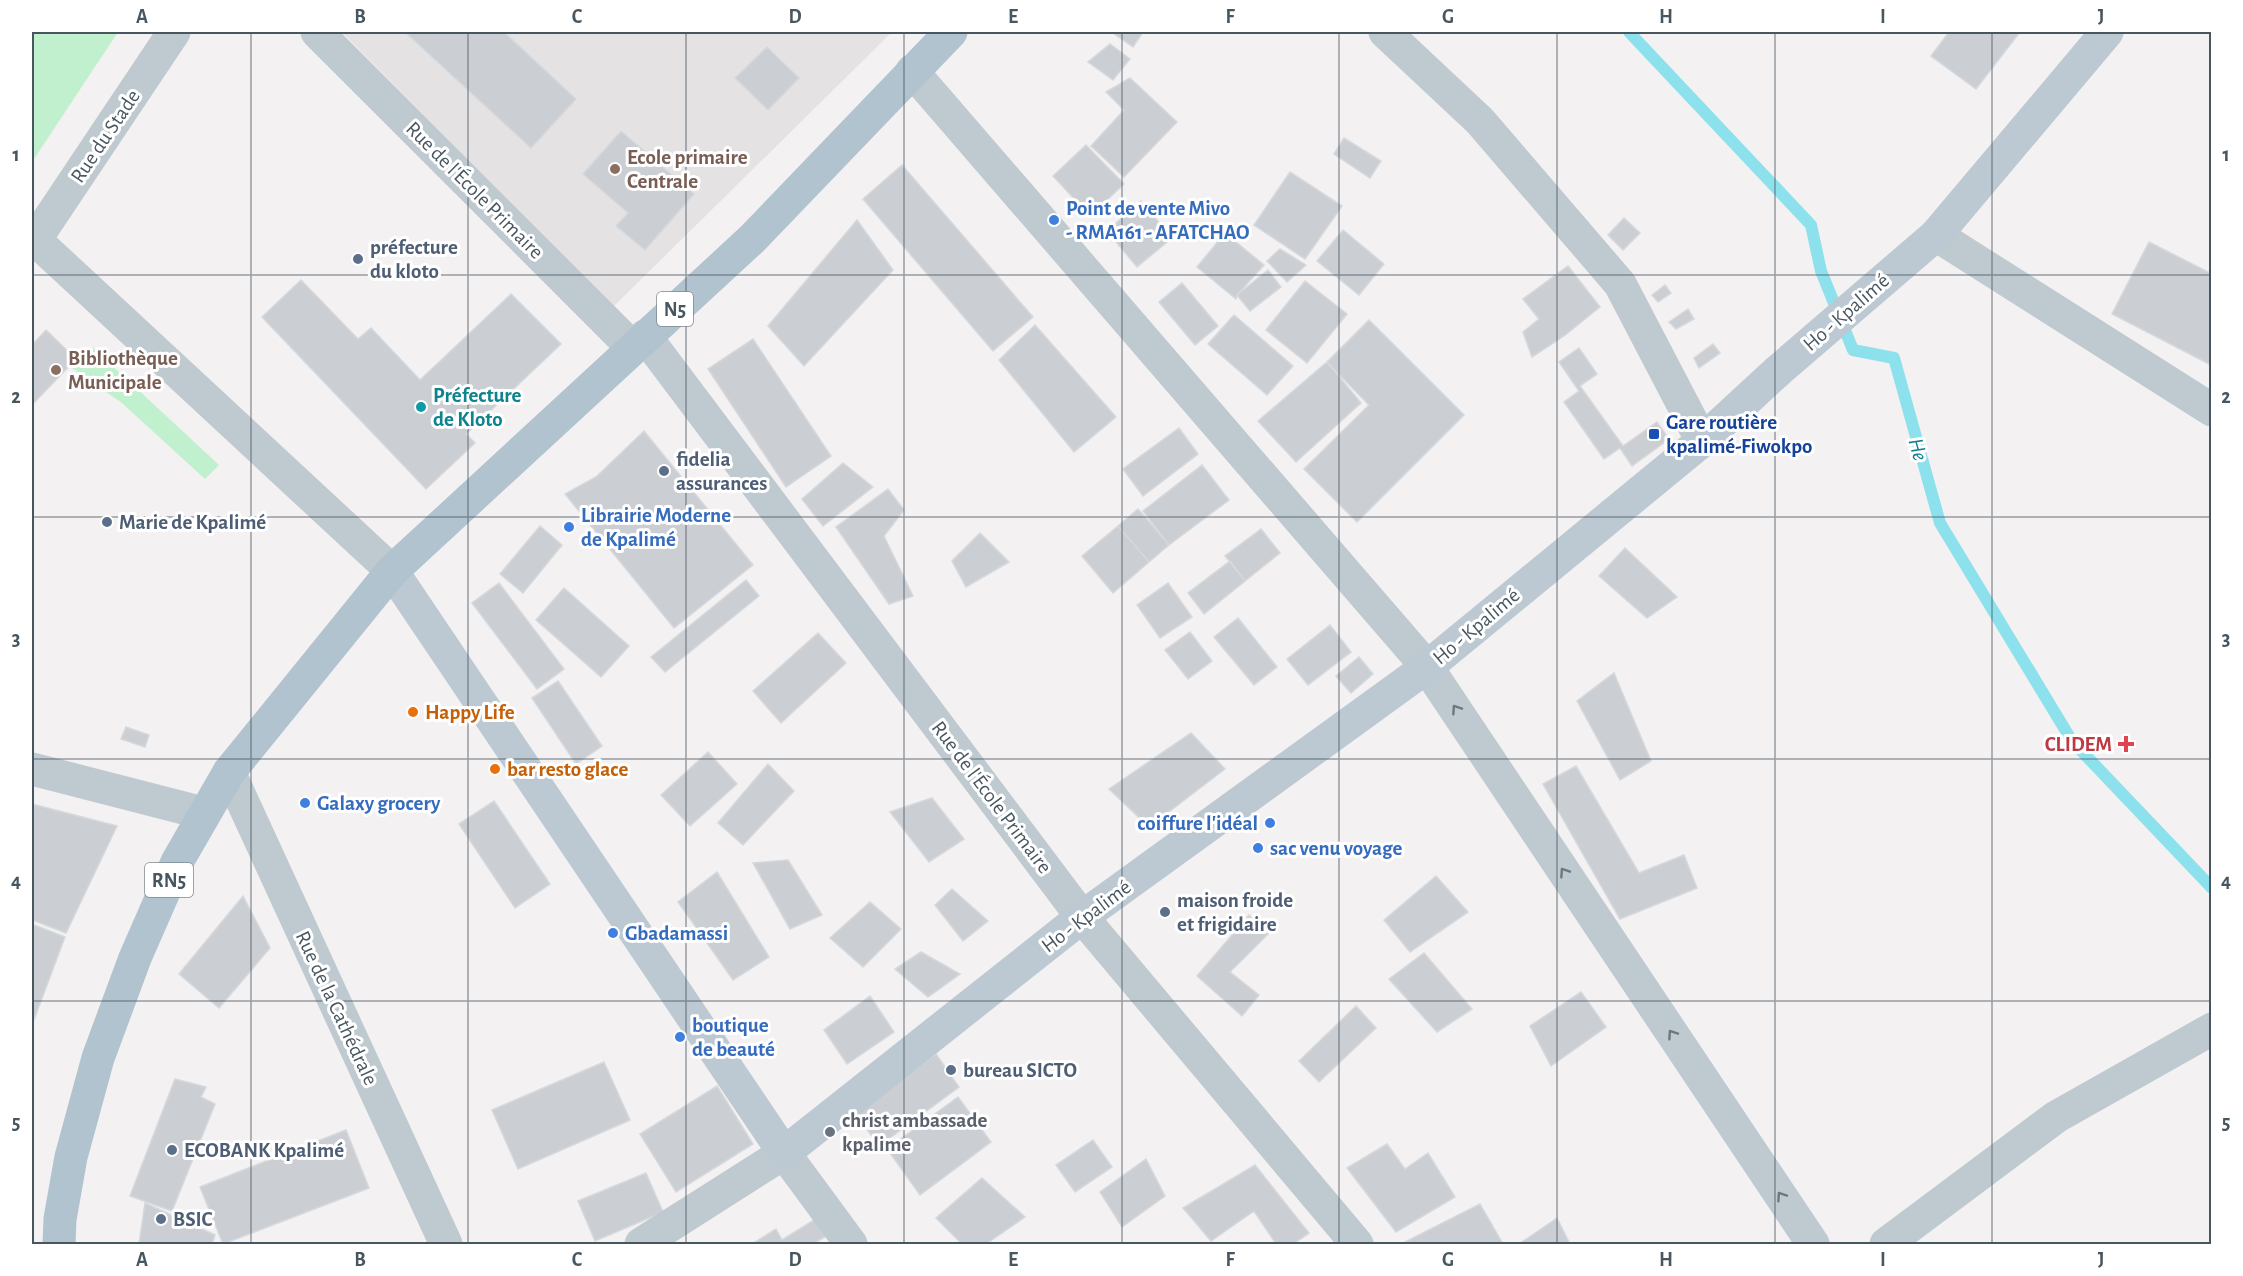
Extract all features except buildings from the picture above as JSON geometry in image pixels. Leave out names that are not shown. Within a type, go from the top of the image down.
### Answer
[{"type":"main road","name":"Ho - Kpalimé","points":[[784,1153],[1082,917],[1427,667],[1702,441],[1779,370],[1936,235],[2107,32]]},
{"type":"main road","name":"N5","points":[[392,571],[752,239],[949,34]]},
{"type":"main road","name":"RN5","points":[[59,1245],[60,1219],[71,1157],[98,1058],[135,958],[177,862],[203,813],[229,772],[392,571]]},
{"type":"main road","points":[[392,571],[784,1153]]},
{"type":"street","name":"Rue du Stade","points":[[33,238],[174,32]]},
{"type":"street","name":"Rue de l'École Primaire","points":[[317,32],[639,342],[1082,917],[1357,1245]]},
{"type":"street","points":[[1385,32],[1480,121],[1620,284],[1702,441]]},
{"type":"street","points":[[912,71],[1427,667],[1813,1245]]},
{"type":"street","points":[[1936,235],[2211,410]]},
{"type":"street","points":[[33,238],[392,571]]},
{"type":"street","points":[[32,769],[203,813]]},
{"type":"street","name":"Rue de la Cathédrale","points":[[229,772],[446,1245]]},
{"type":"street","points":[[1886,1245],[2056,1117],[2211,1029]]},
{"type":"street","points":[[641,1245],[784,1153],[851,1245]]},
{"type":"shaded area","name":"Ecole primaire Centrale","points":[[342,32],[892,32],[613,307]]},
{"type":"green space","points":[[32,32],[118,32],[32,162]]},
{"type":"green space","points":[[92,347],[219,465],[205,479],[122,403],[72,368]]},
{"type":"waterway","name":"He","points":[[1629,32],[1811,225],[1821,271],[1853,350],[1894,358],[1940,523],[2072,741],[2212,888]]},
{"type":"place","name":"Ecole primaire Centrale","points":[[615,169]]},
{"type":"place","name":"Point de vente Mivo - RMA161 - AFATCHAO","points":[[1054,220]]},
{"type":"place","name":"préfecture du kloto","points":[[358,259]]},
{"type":"place","name":"Bibliothèque Municipale","points":[[56,370]]},
{"type":"place","name":"Préfecture de Kloto","points":[[421,407]]},
{"type":"place","name":"Gare routière kpalimé-Fiwokpo","points":[[1654,434]]},
{"type":"place","name":"fidelia assurances","points":[[664,471]]},
{"type":"place","name":"Marie de Kpalimé","points":[[107,522]]},
{"type":"place","name":"Librairie Moderne de Kpalimé","points":[[569,527]]},
{"type":"place","name":"Happy Life","points":[[413,712]]},
{"type":"place","name":"CLIDEM","points":[[2126,744]]},
{"type":"place","name":"bar resto glace","points":[[495,769]]},
{"type":"place","name":"Galaxy grocery","points":[[305,803]]},
{"type":"place","name":"coiffure l'idéal","points":[[1270,823]]},
{"type":"place","name":"sac venu voyage","points":[[1258,848]]},
{"type":"place","name":"maison froide et frigidaire","points":[[1165,912]]},
{"type":"place","name":"Gbadamassi","points":[[613,933]]},
{"type":"place","name":"boutique de beauté","points":[[680,1037]]},
{"type":"place","name":"bureau SICTO","points":[[951,1070]]},
{"type":"place","name":"christ ambassade kpalime","points":[[830,1132]]},
{"type":"place","name":"ECOBANK Kpalimé","points":[[172,1150]]},
{"type":"place","name":"BSIC","points":[[161,1219]]}]
